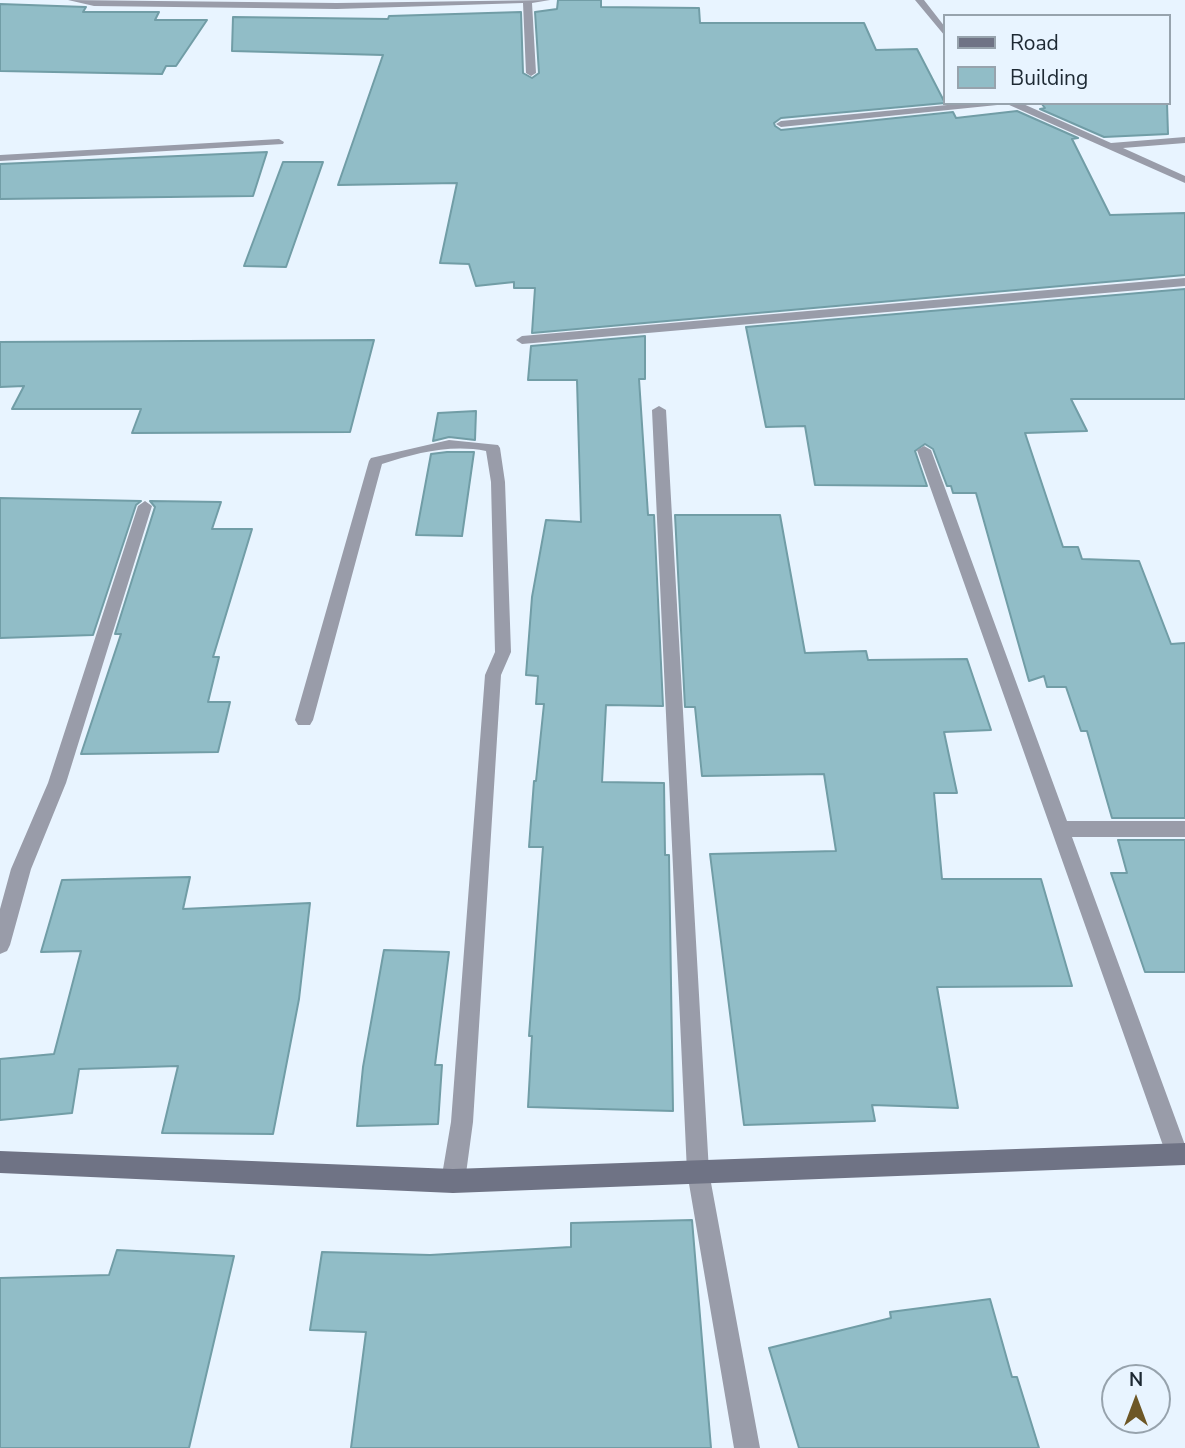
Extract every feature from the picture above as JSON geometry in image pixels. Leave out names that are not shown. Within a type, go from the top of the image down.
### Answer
[{"type":"street","points":[[72,0],[94,3],[545,0]]},
{"type":"street","points":[[919,0],[944,32]]},
{"type":"street","points":[[527,1],[531,73]]},
{"type":"street","points":[[780,124],[982,105]]},
{"type":"street","points":[[1016,105],[1185,180]]},
{"type":"street","points":[[1108,146],[1185,140]]},
{"type":"street","points":[[0,159],[279,142]]},
{"type":"street","points":[[523,340],[1185,282]]},
{"type":"street","points":[[659,410],[698,1172],[747,1448]]},
{"type":"street","points":[[304,720],[376,461],[414,449],[468,442],[493,448],[499,482],[503,653],[493,676],[462,1122],[453,1181]]},
{"type":"street","points":[[0,1163],[453,1181],[1181,1154],[924,450]]},
{"type":"street","points":[[0,945],[21,869],[57,783],[145,506]]},
{"type":"street","points":[[1061,829],[1185,829]]},
{"type":"building","points":[[558,0],[601,0],[601,7],[699,8],[700,23],[864,23],[876,50],[917,49],[944,103],[781,118],[774,123],[775,126],[781,130],[953,112],[956,118],[1017,111],[1078,138],[1072,139],[1110,215],[1185,213],[1185,275],[532,333],[535,288],[514,288],[514,282],[476,286],[469,264],[440,263],[457,183],[338,185],[383,55],[232,51],[233,17],[388,19],[389,16],[521,12],[523,73],[532,78],[539,73],[535,12],[557,9]]},
{"type":"building","points":[[0,4],[86,7],[83,12],[159,12],[155,20],[207,20],[176,66],[166,66],[162,74],[0,71]]},
{"type":"building","points":[[1043,105],[1167,105],[1168,134],[1104,137],[1040,109],[1045,108]]},
{"type":"building","points":[[267,152],[253,196],[0,199],[0,164]]},
{"type":"building","points":[[283,162],[323,162],[286,267],[244,266]]},
{"type":"building","points":[[1185,289],[1185,399],[1071,399],[1087,431],[1025,433],[1063,547],[1078,547],[1082,559],[1139,561],[1171,644],[1185,643],[1185,818],[1112,818],[1087,731],[1081,731],[1066,687],[1047,687],[1044,676],[1029,681],[976,493],[953,493],[951,486],[947,486],[933,449],[925,444],[915,451],[927,486],[815,485],[805,426],[766,427],[746,327]]},
{"type":"building","points":[[645,336],[645,379],[639,379],[648,515],[654,515],[663,706],[606,705],[602,782],[664,783],[665,855],[669,855],[673,1111],[528,1107],[532,1036],[529,1036],[543,847],[529,847],[544,704],[536,704],[538,676],[526,675],[532,597],[546,520],[581,522],[577,380],[528,380],[531,346]]},
{"type":"building","points":[[374,340],[350,432],[132,433],[141,409],[12,409],[24,386],[0,387],[0,342]]},
{"type":"building","points":[[476,411],[475,440],[449,437],[433,441],[438,413]]},
{"type":"building","points":[[474,452],[462,536],[416,535],[431,454]]},
{"type":"building","points":[[0,498],[141,501],[136,505],[93,635],[0,638]]},
{"type":"building","points":[[150,501],[221,502],[212,529],[252,529],[213,657],[219,657],[208,702],[230,702],[218,752],[81,754],[121,634],[115,634],[155,507]]},
{"type":"building","points":[[675,515],[780,515],[805,653],[866,651],[868,660],[967,659],[991,730],[944,732],[957,793],[934,793],[942,879],[1041,879],[1072,986],[937,987],[958,1108],[872,1105],[875,1121],[744,1125],[710,854],[836,851],[824,774],[702,776],[695,707],[685,707]]},
{"type":"building","points":[[1118,840],[1185,840],[1185,972],[1145,972],[1111,873],[1127,873]]},
{"type":"building","points":[[190,877],[183,909],[310,903],[299,999],[273,1134],[162,1133],[178,1066],[79,1069],[72,1113],[0,1120],[0,1059],[54,1054],[81,951],[41,952],[62,880]]},
{"type":"building","points":[[384,950],[449,952],[435,1065],[442,1065],[438,1124],[357,1126],[363,1067]]},
{"type":"building","points":[[692,1220],[711,1448],[351,1448],[366,1332],[310,1330],[322,1252],[430,1255],[571,1247],[571,1223]]},
{"type":"building","points":[[117,1250],[234,1256],[189,1448],[0,1448],[0,1278],[109,1275]]},
{"type":"building","points":[[990,1299],[1012,1377],[1017,1377],[1039,1448],[799,1448],[769,1348],[891,1318],[890,1312]]}]
